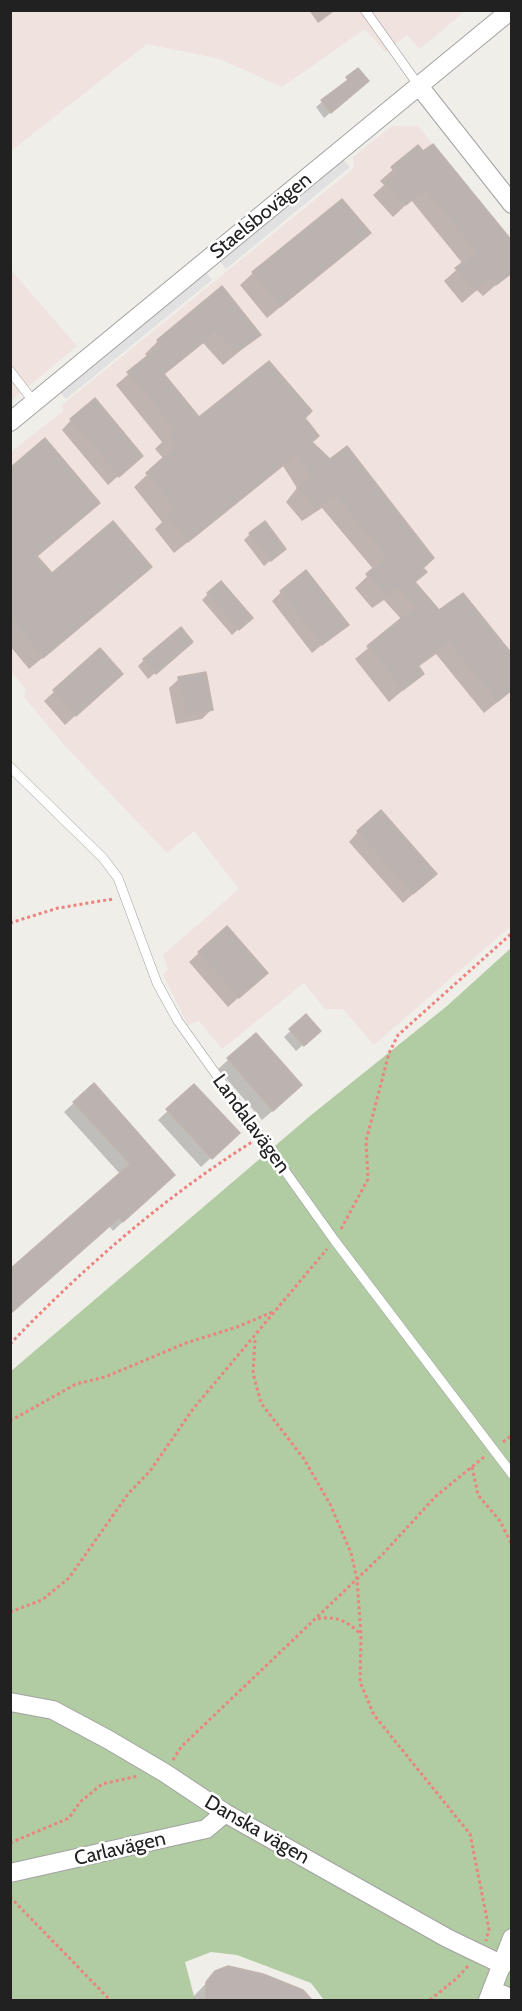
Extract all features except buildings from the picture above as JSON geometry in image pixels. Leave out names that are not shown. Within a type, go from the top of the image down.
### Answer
[{"type":"street","name":"Staelsbovägen","points":[[10,422],[511,10]]},
{"type":"street","points":[[419,86],[512,204]]},
{"type":"street","name":"Danska vägen","points":[[10,1702],[53,1710],[165,1773],[225,1814],[503,1965]]},
{"type":"street","name":"Carlavägen","points":[[10,1874],[206,1829],[225,1814]]},
{"type":"street","points":[[496,1997],[512,1938]]},
{"type":"lane","points":[[365,10],[419,86]]},
{"type":"lane","points":[[10,371],[34,402]]},
{"type":"lane","name":"Landalavägen","points":[[10,767],[103,858],[118,878],[127,897],[157,983],[178,1021],[335,1241],[512,1474]]},
{"type":"path","points":[[10,923],[58,908],[127,897]]},
{"type":"path","points":[[10,1612],[42,1600],[69,1578],[128,1494],[150,1471],[193,1409],[335,1241],[368,1179],[366,1141],[389,1053],[398,1035],[512,933]]},
{"type":"path","points":[[10,1344],[69,1283],[198,1176],[260,1137]]},
{"type":"path","points":[[10,1422],[76,1384],[105,1377],[186,1343],[237,1327],[277,1311]]},
{"type":"path","points":[[255,1338],[253,1373],[261,1403],[304,1459],[330,1504],[351,1553],[357,1579],[361,1635],[360,1682],[374,1715],[470,1833],[489,1929],[487,1939],[458,1978],[430,2001]]},
{"type":"path","points":[[10,1843],[69,1818],[80,1802],[102,1784],[165,1773],[181,1747],[357,1579],[436,1496],[512,1435]]},
{"type":"path","points":[[472,1467],[478,1495],[500,1521],[512,1545]]},
{"type":"path","points":[[315,1620],[329,1617],[343,1621],[361,1635]]},
{"type":"path","points":[[10,1897],[110,2001]]},
{"type":"shaded area","points":[[11,11],[465,11],[420,49],[407,35],[385,52],[365,29],[282,87],[220,59],[147,44],[11,151]]},
{"type":"shaded area","points":[[392,126],[418,126],[511,241],[511,926],[374,1045],[343,1009],[325,1009],[304,983],[222,1049],[199,1021],[188,1025],[163,975],[168,969],[163,955],[239,889],[194,831],[167,853],[65,746],[24,697],[26,690],[11,671],[10,453],[63,411],[62,405],[354,168],[353,157]]},
{"type":"shaded area","points":[[343,159],[350,167],[226,269],[219,260]]},
{"type":"shaded area","points":[[10,269],[77,346],[11,401],[10,401]]},
{"type":"shaded area","points":[[205,271],[212,280],[66,399],[59,391]]},
{"type":"green space","points":[[511,948],[511,2000],[324,2000],[311,1983],[237,1955],[211,1952],[185,1962],[195,2000],[11,2000],[10,1372],[310,1116],[447,1006]]}]
